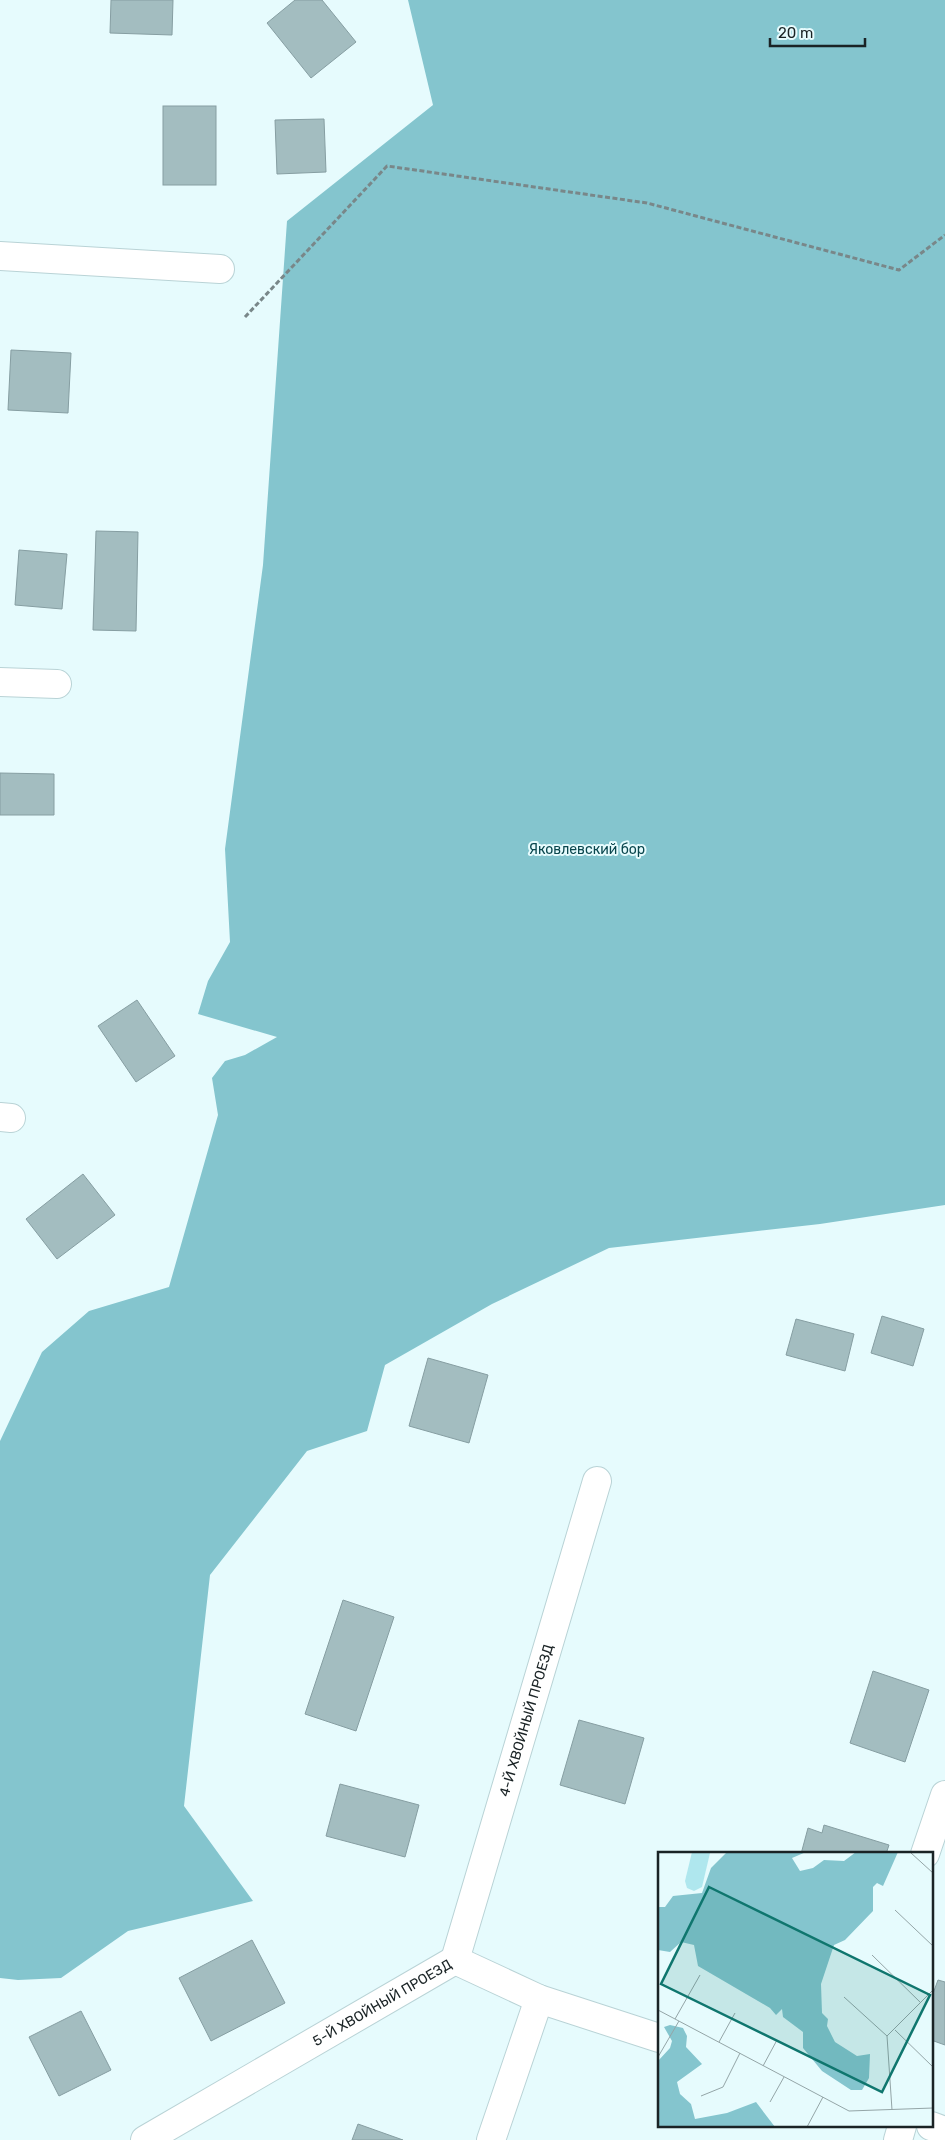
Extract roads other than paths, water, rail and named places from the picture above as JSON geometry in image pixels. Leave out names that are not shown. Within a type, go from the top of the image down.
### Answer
[{"type":"street","points":[[0,256],[220,269]]},
{"type":"street","points":[[0,682],[57,684]]},
{"type":"street","name":"4-Й ХВОЙНЫЙ ПРОЕЗД","points":[[456,1960],[597,1481]]},
{"type":"street","points":[[926,1852],[945,1795]]},
{"type":"street","name":"5-Й ХВОЙНЫЙ ПРОЕЗД","points":[[145,2140],[456,1960],[539,1998],[658,2038]]},
{"type":"street","points":[[491,2140],[539,1998]]},
{"type":"street","points":[[932,2126],[945,2131]]},
{"type":"park label","name":"Яковлевский бор","points":[[587,849]]}]
